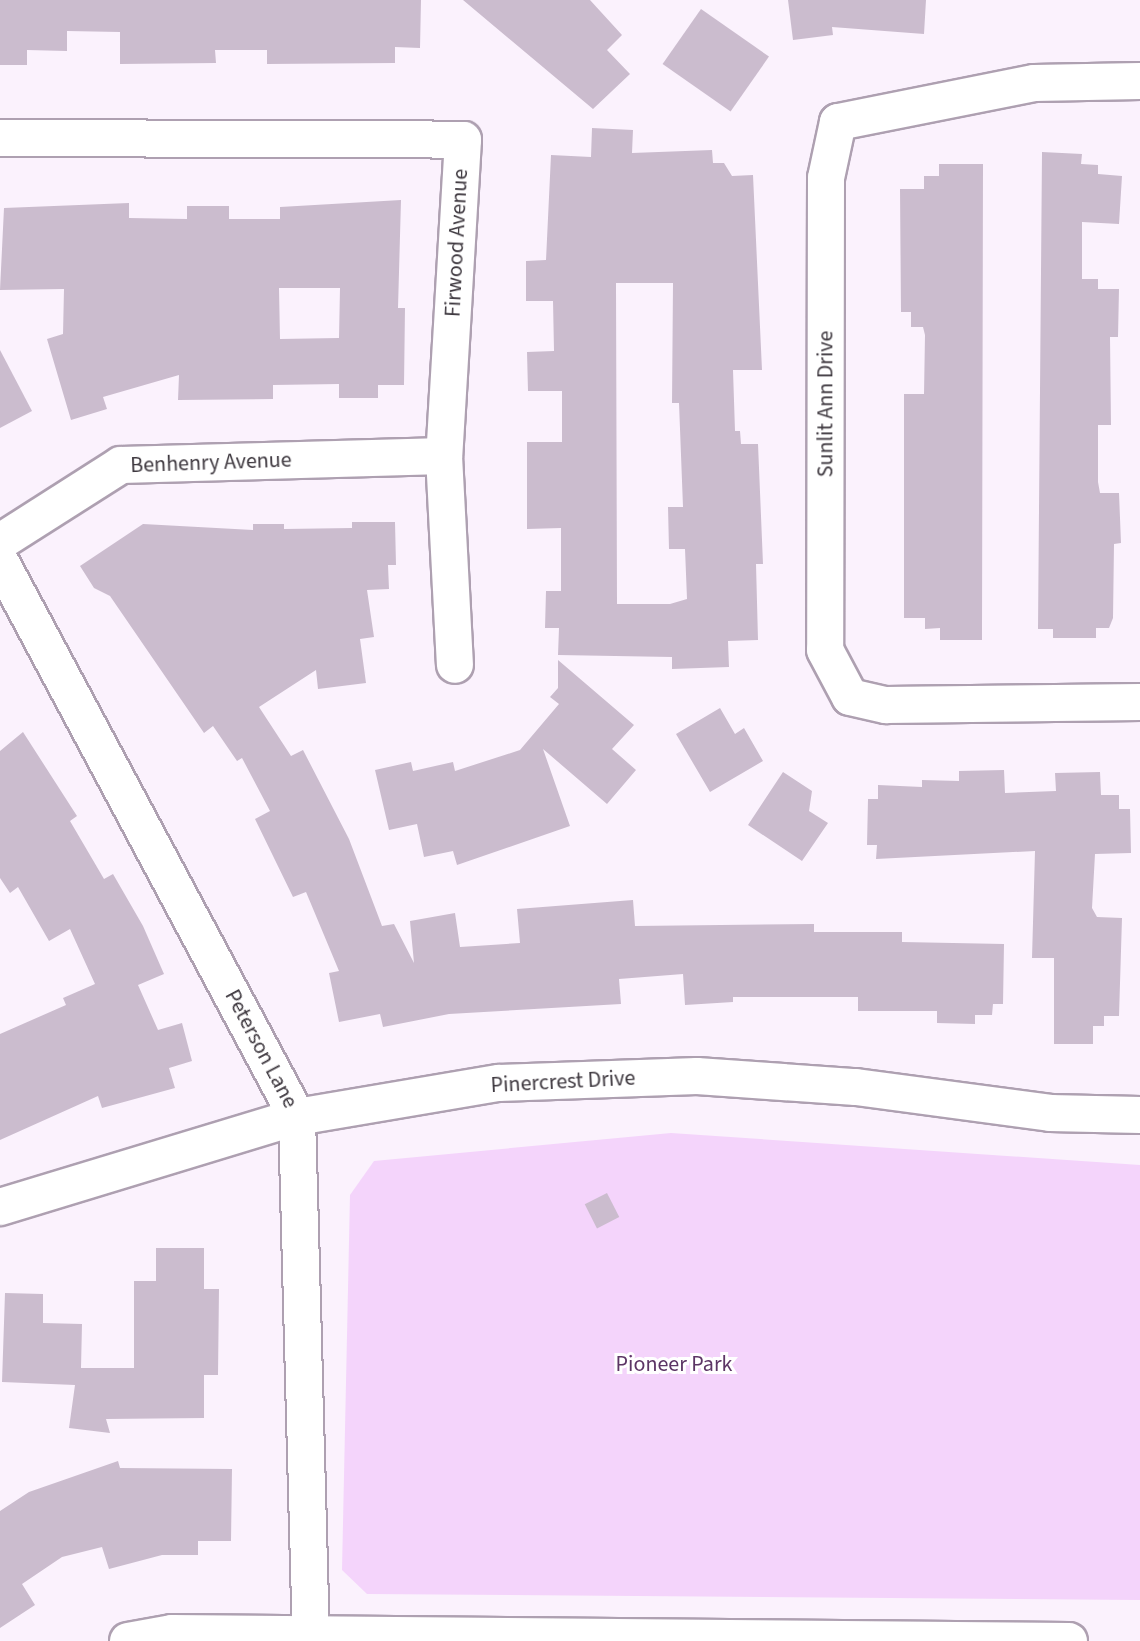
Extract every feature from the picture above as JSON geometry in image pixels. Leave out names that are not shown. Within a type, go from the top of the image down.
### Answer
[{"type":"street","name":"Sunlit Ann Drive","points":[[1140,81],[1034,83],[838,122],[826,178],[825,602],[825,650],[850,697],[886,705],[1140,702]]},
{"type":"street","name":"Firwood Avenue","points":[[0,138],[463,140],[444,456],[455,665]]},
{"type":"street","name":"Benhenry Avenue","points":[[0,542],[121,465],[444,456]]},
{"type":"street","name":"Peterson Lane","points":[[0,561],[297,1117],[312,1637]]},
{"type":"street","name":"Pinercrest Drive","points":[[0,1207],[297,1117],[499,1083],[697,1076],[856,1087],[1050,1113],[1140,1115]]},
{"type":"street","points":[[128,1641],[172,1633],[312,1637],[1069,1641]]},
{"type":"green space","name":"Pioneer Park","points":[[671,1133],[1140,1165],[1140,1600],[367,1594],[342,1570],[350,1195],[374,1161]]},
{"type":"building","points":[[0,0],[421,0],[420,48],[395,47],[395,63],[267,64],[267,50],[215,50],[216,63],[120,64],[120,32],[67,31],[67,51],[27,50],[27,65],[0,65]]},
{"type":"building","points":[[463,0],[590,0],[622,35],[607,50],[630,74],[593,109]]},
{"type":"building","points":[[788,0],[926,0],[924,34],[832,27],[833,35],[793,40]]},
{"type":"building","points":[[701,9],[769,57],[731,111],[663,64]]},
{"type":"building","points":[[592,128],[633,130],[632,153],[712,150],[713,163],[724,163],[732,176],[753,175],[762,370],[733,370],[735,431],[740,431],[741,444],[758,444],[763,564],[756,564],[758,640],[728,641],[729,667],[672,669],[672,657],[558,655],[559,628],[545,628],[546,591],[561,591],[561,528],[527,529],[527,442],[562,442],[562,391],[528,391],[527,352],[554,351],[553,301],[526,301],[526,261],[546,260],[551,155],[591,157]],"holes":[[[616,283],[673,283],[672,403],[679,403],[683,507],[668,507],[669,549],[685,549],[687,599],[670,604],[617,604]]]},
{"type":"building","points":[[1042,152],[1082,154],[1081,164],[1098,165],[1098,174],[1122,176],[1119,224],[1082,222],[1082,279],[1098,279],[1098,289],[1119,289],[1118,337],[1110,337],[1111,425],[1098,425],[1098,482],[1100,493],[1119,493],[1121,543],[1114,544],[1113,618],[1109,628],[1096,628],[1096,638],[1053,638],[1053,629],[1038,629]]},
{"type":"building","points":[[939,164],[983,164],[982,640],[940,640],[940,628],[925,629],[925,618],[904,618],[904,394],[924,394],[925,335],[923,327],[911,327],[911,312],[901,312],[900,189],[924,189],[924,176],[939,176]]},
{"type":"building","points":[[401,200],[398,308],[405,308],[404,385],[378,385],[378,398],[339,398],[339,384],[273,385],[273,399],[178,400],[179,375],[103,397],[107,409],[71,420],[47,339],[63,334],[64,289],[0,290],[4,208],[129,203],[129,218],[187,219],[187,206],[229,206],[229,219],[280,219],[280,207]],"holes":[[[279,288],[340,288],[339,338],[280,339]]]},
{"type":"building","points":[[0,350],[32,411],[0,428]]},
{"type":"building","points":[[352,522],[395,522],[396,565],[388,565],[389,589],[367,590],[374,637],[360,639],[366,683],[318,689],[316,670],[259,707],[291,756],[303,750],[349,839],[382,926],[394,924],[414,963],[410,921],[455,913],[460,947],[520,943],[517,909],[633,900],[635,926],[814,924],[814,932],[902,932],[902,942],[1004,944],[1003,1004],[993,1004],[992,1015],[975,1015],[975,1024],[937,1023],[937,1011],[858,1011],[858,997],[733,997],[733,1002],[685,1005],[683,974],[619,979],[621,1004],[449,1014],[383,1027],[380,1014],[339,1022],[329,973],[339,971],[306,892],[293,897],[255,819],[270,811],[242,758],[237,761],[213,726],[204,733],[110,596],[94,588],[80,566],[143,524],[253,530],[253,524],[284,524],[284,529],[352,528]]},
{"type":"building","points":[[558,660],[634,725],[612,749],[636,770],[607,804],[543,749],[570,826],[457,865],[453,851],[424,857],[417,824],[389,830],[375,770],[411,762],[413,771],[453,762],[455,771],[520,750],[559,704],[550,697],[558,688]]},
{"type":"building","points":[[720,708],[735,734],[744,728],[763,761],[710,792],[676,734]]},
{"type":"building","points":[[23,732],[77,816],[70,821],[104,879],[113,874],[143,926],[164,974],[138,985],[158,1030],[182,1023],[192,1061],[169,1068],[175,1088],[102,1108],[98,1096],[0,1140],[0,1034],[66,1005],[63,998],[95,984],[70,929],[49,941],[18,887],[10,893],[0,878],[0,751]]},
{"type":"building","points":[[1004,770],[1005,793],[1056,791],[1055,773],[1100,772],[1101,795],[1119,795],[1119,809],[1130,809],[1131,853],[1095,854],[1092,908],[1097,917],[1122,918],[1119,1016],[1104,1016],[1104,1026],[1093,1026],[1093,1044],[1054,1044],[1054,958],[1032,958],[1035,851],[876,859],[877,845],[867,845],[868,799],[878,799],[878,785],[922,787],[922,780],[959,781],[959,771]]},
{"type":"building","points":[[783,772],[812,791],[809,811],[828,823],[802,861],[748,825]]},
{"type":"building","points":[[607,1193],[619,1217],[597,1228],[585,1204]]},
{"type":"building","points":[[156,1248],[204,1248],[204,1289],[219,1289],[218,1375],[204,1375],[204,1418],[106,1419],[110,1433],[69,1428],[75,1385],[2,1382],[5,1293],[43,1294],[43,1323],[82,1324],[81,1368],[134,1368],[134,1281],[156,1281]]},
{"type":"building","points":[[118,1461],[120,1468],[232,1469],[231,1541],[198,1541],[198,1555],[162,1555],[109,1569],[102,1547],[62,1557],[22,1584],[35,1605],[0,1628],[0,1511],[29,1492]]}]
